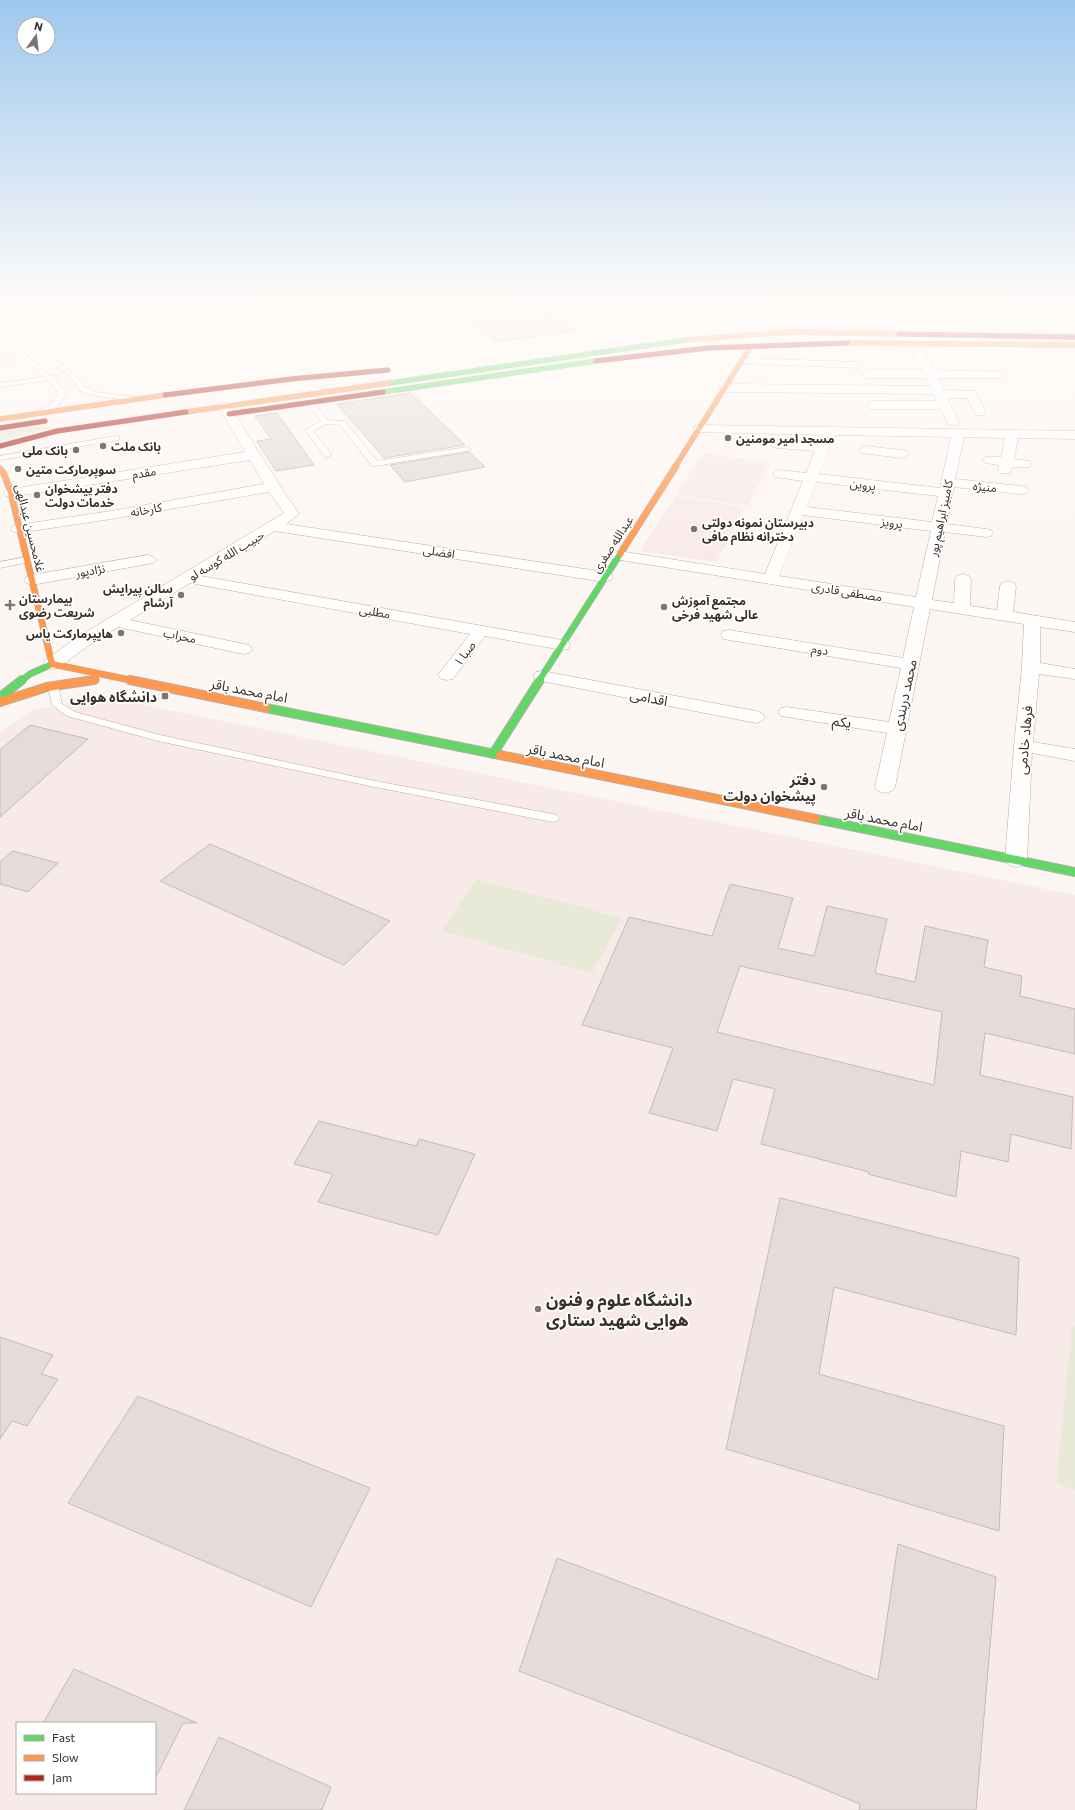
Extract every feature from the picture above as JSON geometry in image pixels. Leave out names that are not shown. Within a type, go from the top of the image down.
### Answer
[{"type":"main road","points":[[0,419],[40,412],[235,386]]},
{"type":"main road","points":[[0,428],[286,386]]},
{"type":"main road","points":[[0,446],[57,431],[226,410],[380,386]]},
{"type":"main road","points":[[226,410],[310,403],[423,386]]},
{"type":"main road","name":"عبدالله صفری","points":[[493,754],[726,388]]},
{"type":"main road","name":"غلامحسین عبدالهی","points":[[0,469],[4,474],[11,493],[18,528],[52,664]]},
{"type":"main road","points":[[0,697],[30,674],[52,664]]},
{"type":"main road","name":"امام محمد باقر","points":[[52,664],[1075,872]]},
{"type":"main road","points":[[0,702],[29,691],[82,680],[131,681]]},
{"type":"street","points":[[935,386],[955,428]]},
{"type":"street","points":[[726,388],[940,396]]},
{"type":"street","points":[[873,405],[940,396],[971,394],[980,412]]},
{"type":"street","name":"حبیب الله کوسه لو","points":[[52,664],[82,642],[292,514],[273,487],[226,410]]},
{"type":"street","points":[[700,429],[830,431],[888,446],[955,428],[1012,434],[1075,435]]},
{"type":"street","name":"کامبیز ابراهیم پور","points":[[923,603],[947,488],[955,428]]},
{"type":"street","points":[[770,580],[830,431]]},
{"type":"street","points":[[1006,466],[1012,434]]},
{"type":"street","points":[[778,444],[823,448]]},
{"type":"street","name":"مقدم","points":[[11,493],[254,455]]},
{"type":"street","points":[[990,460],[1006,466],[1024,464]]},
{"type":"street","name":"پروین","points":[[780,474],[811,478],[947,488]]},
{"type":"street","name":"کارخانه","points":[[18,528],[111,515],[273,487]]},
{"type":"street","name":"منیژه","points":[[947,488],[1021,490]]},
{"type":"street","name":"پرویز","points":[[798,510],[986,533]]},
{"type":"street","name":"افضلی","points":[[273,526],[605,577]]},
{"type":"street","name":"مصطفی قادری","points":[[619,556],[1075,627]]},
{"type":"street","name":"نژادپور","points":[[32,580],[148,560]]},
{"type":"street","name":"مطلبی","points":[[187,578],[562,645]]},
{"type":"street","points":[[962,609],[963,579]]},
{"type":"street","points":[[1004,616],[1008,586]]},
{"type":"street","name":"محمد دربندی","points":[[885,787],[923,603]]},
{"type":"street","name":"فرهاد خادمی","points":[[1016,860],[1023,746],[1031,667],[1032,620]]},
{"type":"street","name":"محراب","points":[[116,622],[243,649]]},
{"type":"street","name":"صبا ۱","points":[[447,675],[481,630]]},
{"type":"street","name":"دوم","points":[[728,635],[911,664]]},
{"type":"street","points":[[1031,667],[1075,674]]},
{"type":"street","name":"اقدامی","points":[[542,676],[756,716]]},
{"type":"street","name":"یکم","points":[[787,712],[897,730]]},
{"type":"street","points":[[1023,746],[1075,754]]},
{"type":"lane","points":[[40,412],[52,408],[58,403],[63,393],[57,386]]},
{"type":"lane","points":[[81,386],[83,389],[96,394],[134,399]]},
{"type":"lane","points":[[310,403],[325,422]]},
{"type":"lane","points":[[328,455],[309,430],[325,422],[342,423],[375,464],[467,449]]},
{"type":"lane","points":[[0,458],[116,438]]},
{"type":"lane","points":[[0,565],[26,560]]},
{"type":"lane","points":[[53,685],[57,705],[71,714],[158,738],[370,783],[553,818]]},
{"type":"shaded area","points":[[703,453],[770,462],[748,506],[676,495]]},
{"type":"shaded area","name":"دبیرستان نمونه دولتی دخترانه نظام مافی","points":[[676,496],[744,507],[717,562],[640,551]]},
{"type":"shaded area","name":"دانشگاه علوم و فنون هوایی شهید ستاری","points":[[111,698],[1075,895],[1075,1810],[0,1810],[0,732],[35,709]]},
{"type":"green space","points":[[45,425],[50,429],[0,441],[0,432]]},
{"type":"green space","points":[[476,879],[622,918],[592,973],[441,931]]},
{"type":"green space","points":[[1072,1325],[1075,1326],[1075,1490],[1056,1483]]},
{"type":"building","points":[[410,393],[465,445],[384,458],[337,404]]},
{"type":"building","points":[[277,413],[314,465],[276,471],[257,441],[271,439],[255,416]]},
{"type":"building","points":[[469,452],[485,467],[405,482],[390,465]]},
{"type":"building","points":[[30,725],[88,739],[0,817],[0,750]]},
{"type":"building","points":[[210,844],[390,921],[344,965],[160,881]]},
{"type":"building","points":[[13,851],[58,863],[28,892],[0,884],[0,862]]},
{"type":"building","points":[[730,884],[793,898],[778,948],[814,956],[827,906],[887,919],[875,973],[915,982],[925,926],[988,940],[984,967],[1022,976],[1020,996],[1075,1009],[1075,1054],[985,1033],[980,1075],[1073,1097],[1071,1149],[1011,1134],[1008,1162],[961,1151],[956,1197],[868,1174],[869,1172],[761,1144],[775,1089],[733,1079],[717,1131],[649,1113],[673,1048],[582,1025],[629,917],[712,936]],"holes":[[[740,966],[942,1012],[934,1085],[717,1032]]]},
{"type":"building","points":[[319,1121],[416,1146],[419,1139],[475,1154],[438,1235],[318,1202],[333,1174],[294,1164]]},
{"type":"building","points":[[780,1198],[1019,1258],[1016,1335],[834,1287],[819,1374],[1004,1426],[999,1531],[726,1449]]},
{"type":"building","points":[[0,1337],[53,1355],[41,1374],[58,1379],[27,1426],[12,1421],[0,1439]]},
{"type":"building","points":[[138,1396],[370,1488],[311,1607],[68,1503]]},
{"type":"building","points":[[898,1544],[996,1577],[976,1810],[859,1810],[860,1804],[792,1776],[519,1671],[557,1558],[878,1680]]},
{"type":"building","points":[[74,1669],[197,1723],[183,1723],[156,1777],[156,1722],[44,1722]]},
{"type":"building","points":[[219,1737],[331,1787],[322,1810],[184,1810]]},
{"type":"traffic: fast","points":[[383,392],[421,386]]},
{"type":"traffic: fast","points":[[493,754],[620,554]]},
{"type":"traffic: fast","points":[[4,694],[30,674],[52,664]]},
{"type":"traffic: fast","points":[[266,708],[500,755]]},
{"type":"traffic: fast","points":[[816,819],[1075,872]]},
{"type":"traffic: slow","points":[[186,412],[365,386]]},
{"type":"traffic: slow","points":[[620,554],[726,386]]},
{"type":"traffic: slow","points":[[0,419],[165,395]]},
{"type":"traffic: slow","points":[[0,469],[4,474],[11,493],[52,664]]},
{"type":"traffic: slow","points":[[52,664],[266,708]]},
{"type":"traffic: slow","points":[[0,702],[47,687],[71,682],[96,680]]},
{"type":"traffic: slow","points":[[500,755],[816,819]]},
{"type":"traffic: jam","points":[[165,395],[232,386]]},
{"type":"traffic: jam","points":[[229,414],[383,392]]},
{"type":"traffic: jam","points":[[0,446],[57,431],[186,412]]},
{"type":"traffic: jam","points":[[0,428],[45,421]]},
{"type":"place","name":"مسجد امیر مومنین","points":[[728,438]]},
{"type":"place","name":"بانک ملت","points":[[103,446]]},
{"type":"place","name":"بانک ملی","points":[[76,450]]},
{"type":"place","name":"سوپرمارکت متین","points":[[18,469]]},
{"type":"place","name":"دفتر پیشخوان خدمات دولت","points":[[37,495]]},
{"type":"place","name":"دبیرستان نمونه دولتی دخترانه نظام مافی","points":[[694,529]]},
{"type":"place","name":"سالن پیرایش آرشام","points":[[181,595]]},
{"type":"place","name":"بیمارستان شریعت رضوی","points":[[10,605]]},
{"type":"place","name":"مجتمع آموزش عالی شهید فرخی","points":[[664,607]]},
{"type":"place","name":"هایپرمارکت یاس","points":[[121,633]]},
{"type":"place","name":"دانشگاه هوایی","points":[[165,696]]},
{"type":"place","name":"دفتر پیشخوان دولت","points":[[824,787]]},
{"type":"place","name":"دانشگاه علوم و فنون هوایی شهید ستاری","points":[[538,1309]]}]
